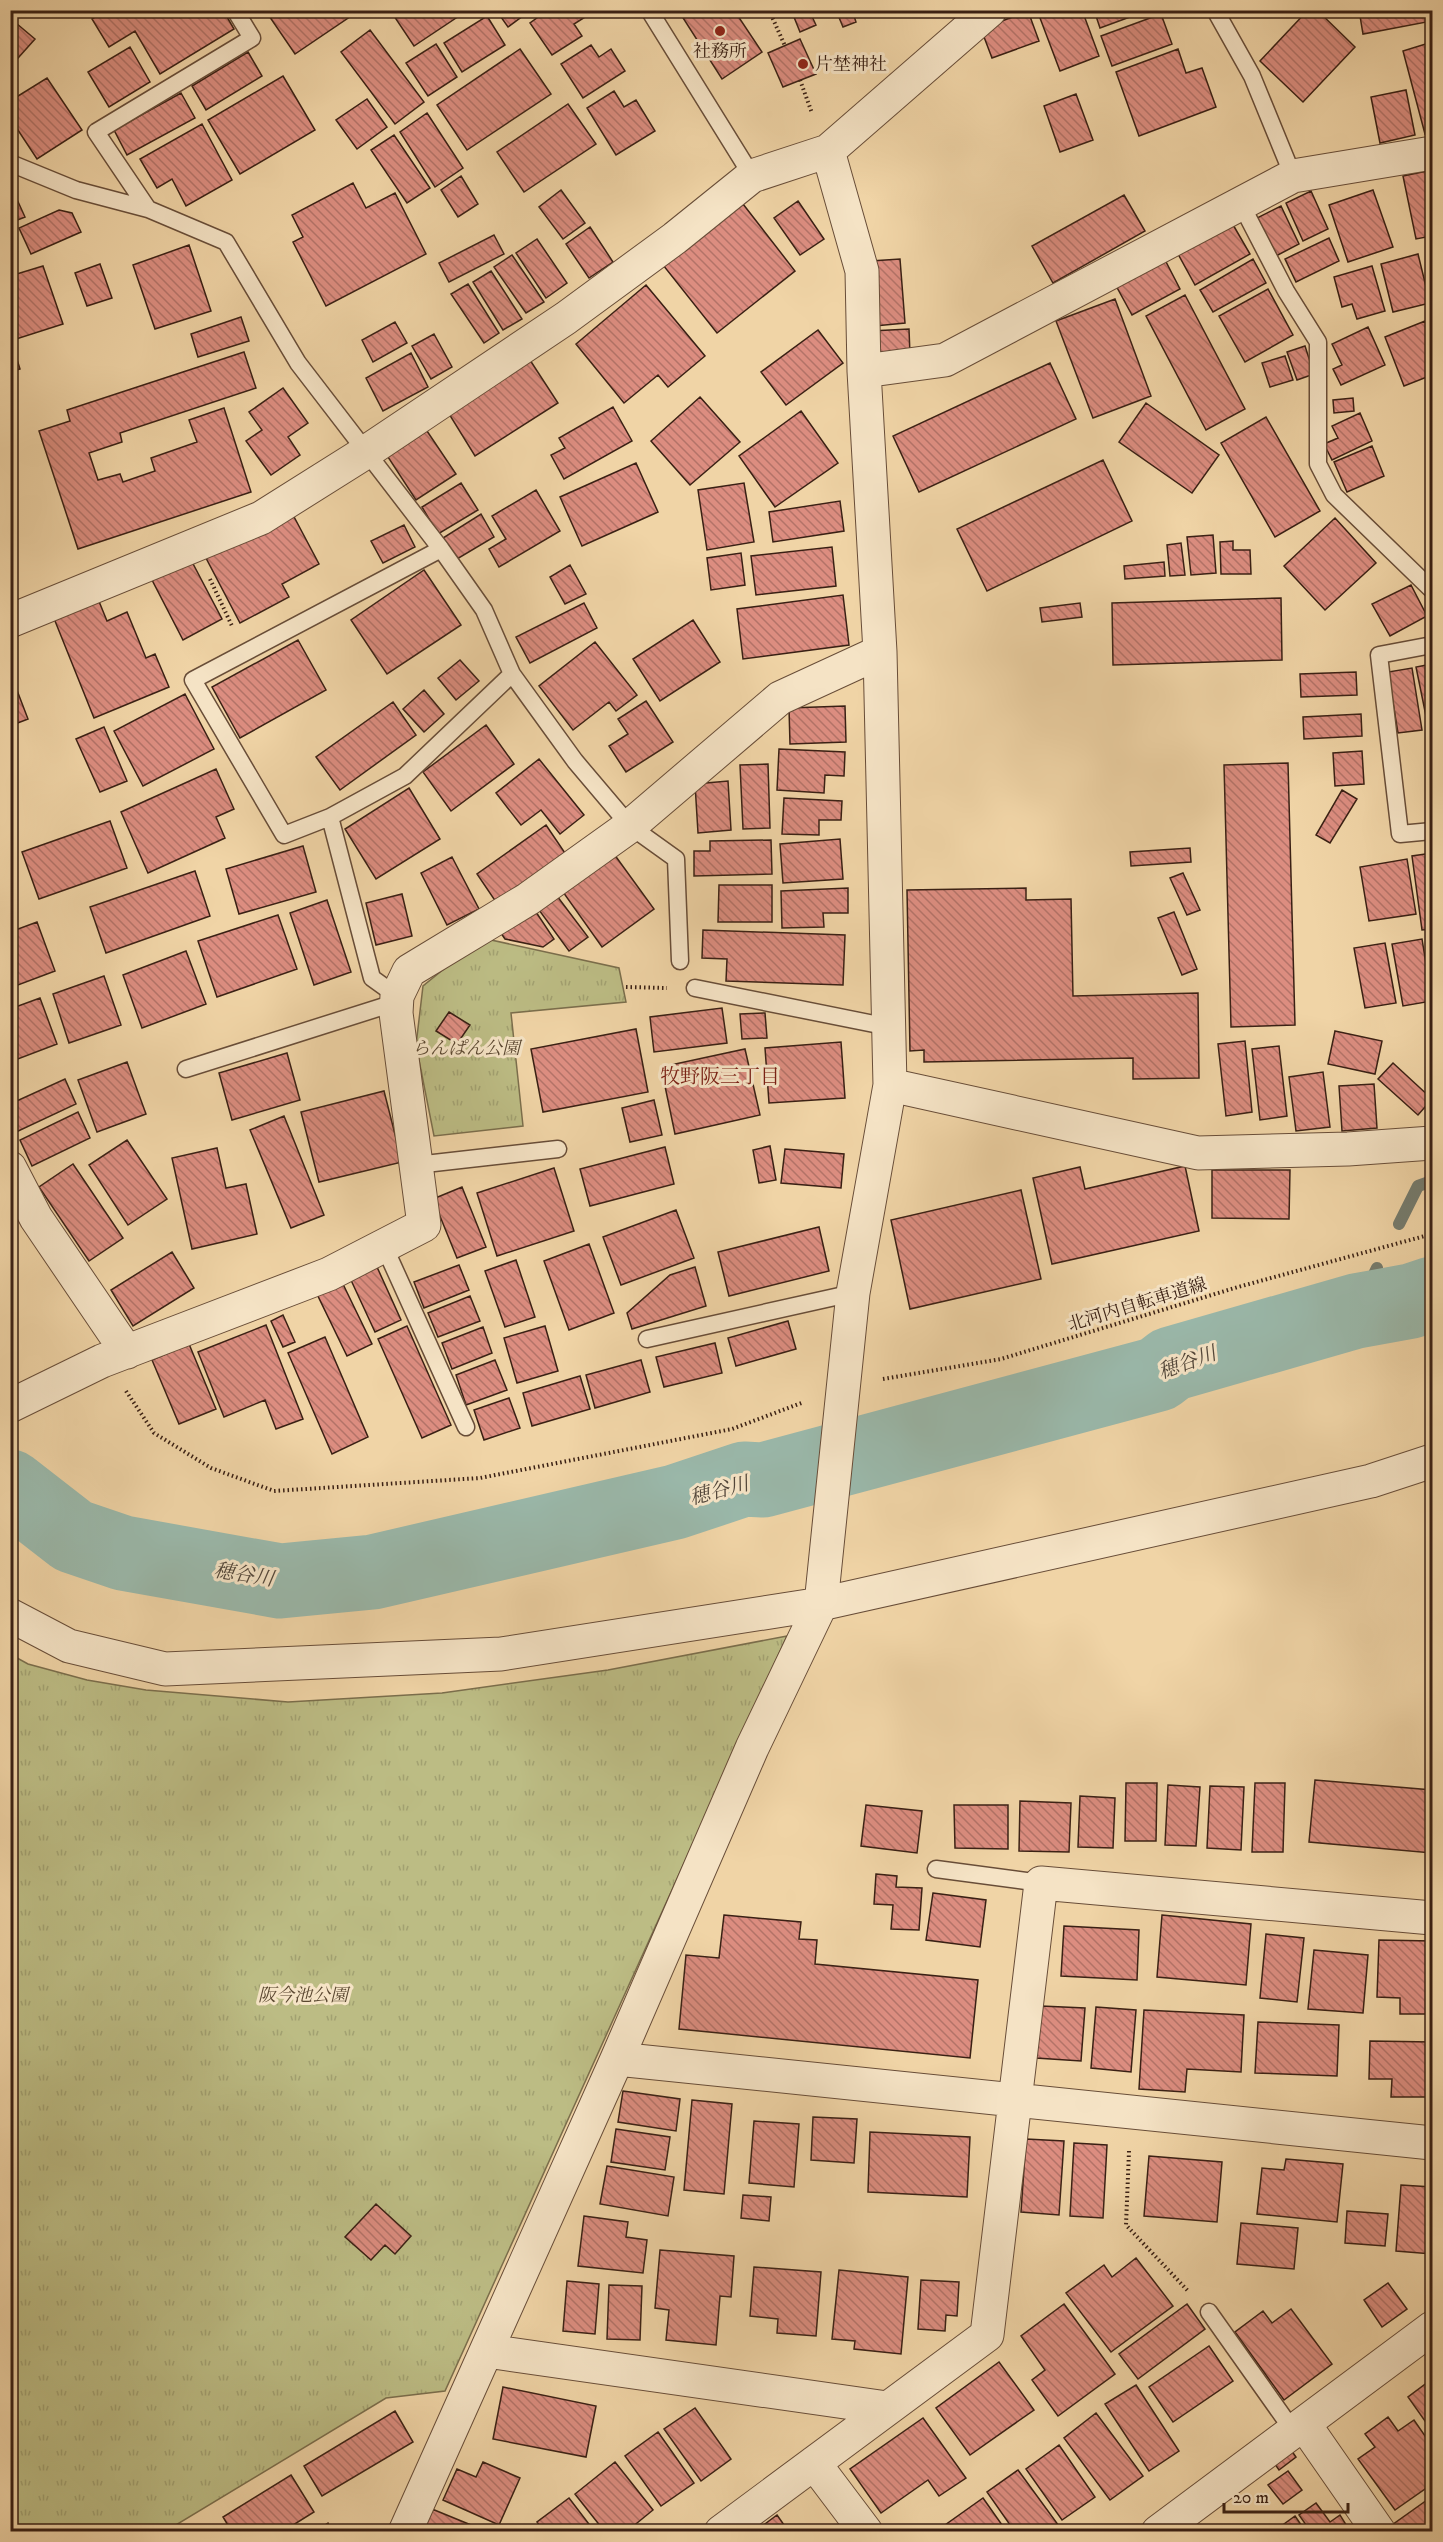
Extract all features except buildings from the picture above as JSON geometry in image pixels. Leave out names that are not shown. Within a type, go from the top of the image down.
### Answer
[{"type":"street","points":[[10,621],[261,518],[366,452],[566,318],[675,238],[752,176],[828,151],[990,10]]},
{"type":"street","points":[[405,2532],[617,2059],[752,1748],[821,1604],[853,1293],[890,1085],[880,652],[864,371],[862,271],[828,151]]},
{"type":"street","points":[[864,371],[945,360],[1293,176],[1432,153]]},
{"type":"street","points":[[10,1406],[115,1357],[329,1274],[424,1225],[396,1013],[397,999],[409,971],[528,899],[630,826],[780,698],[880,652]]},
{"type":"street","points":[[890,1085],[1198,1153],[1348,1149],[1432,1143]]},
{"type":"street","points":[[10,1168],[115,1357]]},
{"type":"street","points":[[10,1615],[69,1646],[165,1668],[501,1654],[821,1604],[1371,1481],[1432,1461]]},
{"type":"street","points":[[721,2532],[987,2335],[1041,1883],[1432,1918]]},
{"type":"street","points":[[617,2059],[1432,2143]]},
{"type":"street","points":[[1158,2532],[1432,2328]]},
{"type":"street","points":[[487,2351],[887,2408]]},
{"type":"street","points":[[1299,2428],[1378,2532]]},
{"type":"street","points":[[814,2463],[866,2532]]},
{"type":"lane","points":[[148,209],[96,132],[252,38],[235,10]]},
{"type":"lane","points":[[649,10],[752,176]]},
{"type":"lane","points":[[1215,10],[1252,76],[1293,176]]},
{"type":"lane","points":[[10,163],[76,190],[148,209],[226,242],[298,363],[441,549],[484,610],[513,674],[575,761],[630,826],[676,859],[680,961]]},
{"type":"lane","points":[[1241,204],[1286,291],[1318,342],[1318,464],[1334,495],[1432,590]]},
{"type":"lane","points":[[441,549],[192,680],[284,835],[330,818],[405,777],[513,674]]},
{"type":"lane","points":[[1432,645],[1379,655],[1400,834],[1432,831]]},
{"type":"lane","points":[[330,818],[372,978],[397,999]]},
{"type":"lane","points":[[695,988],[889,1027]]},
{"type":"lane","points":[[186,1069],[397,999]]},
{"type":"lane","points":[[416,1165],[558,1149]]},
{"type":"lane","points":[[384,1246],[466,1427]]},
{"type":"lane","points":[[647,1339],[853,1293]]},
{"type":"lane","points":[[936,1869],[1041,1883]]},
{"type":"lane","points":[[1209,2312],[1299,2428]]},
{"type":"path","points":[[769,10],[785,46]]},
{"type":"path","points":[[800,80],[813,116]]},
{"type":"path","points":[[194,546],[245,652]]},
{"type":"path","points":[[626,987],[695,988]]},
{"type":"path","name":"北河内自転車道線","points":[[845,1386],[1001,1359],[1238,1287],[1432,1234]]},
{"type":"path","points":[[1130,2111],[1126,2225],[1209,2312]]},
{"type":"green space","name":"らんぱん公園","points":[[482,938],[619,968],[626,1002],[511,1013],[523,1126],[434,1136],[416,1045],[423,986]]},
{"type":"green space","name":"阪今池公園","points":[[787,1636],[445,2391],[386,2398],[166,2531],[11,2531],[10,1654],[28,1664],[87,1680],[146,1690],[288,1702],[442,1693],[608,1670]]},
{"type":"waterway","points":[[1399,1224],[1418,1186],[1432,1181]]},
{"type":"waterway","points":[[1356,1311],[1377,1268]]},
{"type":"waterway","name":"穂谷川","points":[[10,1487],[73,1536],[123,1553],[280,1581],[373,1572],[675,1502],[744,1479],[763,1480],[1158,1374],[1171,1364],[1356,1311],[1411,1301],[1432,1294]]},
{"type":"place","name":"社務所","points":[[720,31]]},
{"type":"place","name":"片埜神社","points":[[803,64]]},
{"type":"district","name":"牧野阪三丁目","points":[[720,1076]]}]
